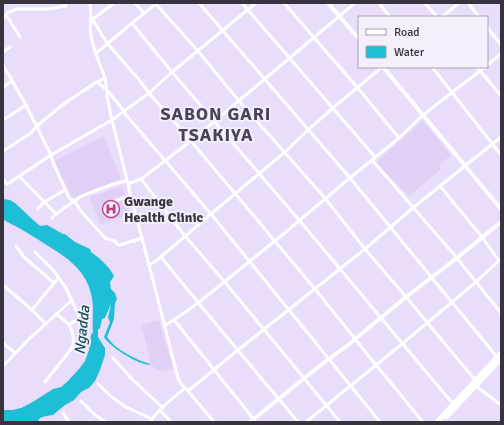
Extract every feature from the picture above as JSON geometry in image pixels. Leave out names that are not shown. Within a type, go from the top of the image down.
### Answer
[{"type":"highway","points":[[441,422],[500,356]]},
{"type":"highway","points":[[437,422],[454,406]]},
{"type":"main road","points":[[328,3],[358,38]]},
{"type":"main road","points":[[383,68],[501,209]]},
{"type":"main road","points":[[253,421],[501,222]]},
{"type":"street","points":[[20,36],[4,16],[9,12],[18,9],[48,9],[62,7],[66,6],[66,3]]},
{"type":"street","points":[[90,3],[92,18],[90,28],[91,37],[105,78],[107,97],[127,182],[178,378],[181,384],[214,422]]},
{"type":"street","points":[[92,18],[114,3]]},
{"type":"street","points":[[135,3],[144,13]]},
{"type":"street","points":[[199,3],[350,178],[452,302],[500,356]]},
{"type":"street","points":[[242,3],[333,108],[501,313]]},
{"type":"street","points":[[3,179],[7,184],[51,155],[112,120],[149,94],[172,72],[256,3]]},
{"type":"street","points":[[284,3],[399,138]]},
{"type":"street","points":[[52,218],[70,205],[74,200],[89,193],[117,183],[140,179],[191,141],[355,3]]},
{"type":"street","points":[[379,3],[389,16]]},
{"type":"street","points":[[425,3],[436,16]]},
{"type":"street","points":[[443,16],[459,3]]},
{"type":"street","points":[[468,3],[478,16]]},
{"type":"street","points":[[96,54],[107,43],[156,4],[325,198],[475,383],[501,405]]},
{"type":"street","points":[[92,18],[107,43],[235,193],[423,422]]},
{"type":"street","points":[[132,23],[454,406]]},
{"type":"street","points":[[488,28],[501,45]]},
{"type":"street","points":[[3,52],[10,47]]},
{"type":"street","points":[[488,64],[501,54]]},
{"type":"street","points":[[3,65],[37,126],[70,199],[74,200],[80,210],[107,239],[115,241],[120,245],[142,238]]},
{"type":"street","points":[[148,265],[156,262],[235,193],[285,152],[308,129],[381,68]]},
{"type":"street","points":[[433,68],[501,155]]},
{"type":"street","points":[[478,68],[501,96]]},
{"type":"street","points":[[164,325],[174,320],[198,303],[399,138],[423,115],[484,68]]},
{"type":"street","points":[[3,151],[31,133],[61,106],[105,78]]},
{"type":"street","points":[[3,87],[12,81]]},
{"type":"street","points":[[97,82],[106,90],[211,214],[380,422]]},
{"type":"street","points":[[3,120],[26,105]]},
{"type":"street","points":[[188,391],[365,249],[414,207],[501,137]]},
{"type":"street","points":[[20,176],[56,214]]},
{"type":"street","points":[[140,179],[340,422]]},
{"type":"street","points":[[306,422],[402,344],[500,260],[440,186]]},
{"type":"street","points":[[38,208],[44,202],[65,190]]},
{"type":"street","points":[[105,205],[123,198],[131,198]]},
{"type":"street","points":[[16,246],[24,257],[54,283]]},
{"type":"street","points":[[36,252],[60,278],[66,288],[84,327],[87,338]]},
{"type":"street","points":[[161,257],[298,422]]},
{"type":"street","points":[[32,310],[54,283],[60,278]]},
{"type":"street","points":[[3,285],[46,324]]},
{"type":"street","points":[[3,366],[72,300]]},
{"type":"street","points":[[45,382],[74,343],[69,325],[56,314]]},
{"type":"street","points":[[69,325],[80,318]]},
{"type":"street","points":[[174,320],[215,370],[253,421]]},
{"type":"street","points":[[3,343],[15,353]]},
{"type":"street","points":[[113,358],[162,409],[171,422]]},
{"type":"street","points":[[98,384],[113,398],[126,407],[151,420],[185,388]]},
{"type":"street","points":[[81,401],[94,414],[105,422]]},
{"type":"street","points":[[63,413],[69,422]]},
{"type":"shaded area","points":[[423,121],[451,155],[439,165],[441,169],[409,196],[376,162]]},
{"type":"shaded area","points":[[104,136],[121,179],[73,198],[54,161]]},
{"type":"shaded area","name":"Gwange Health Clinic","points":[[123,186],[130,214],[101,225],[89,197]]},
{"type":"shaded area","points":[[159,320],[173,369],[159,371],[151,365],[141,325]]},
{"type":"water","points":[[3,199],[10,200],[15,203],[40,226],[47,225],[90,249],[91,252],[107,266],[114,276],[110,282],[111,289],[115,293],[117,299],[115,303],[114,319],[107,337],[121,350],[140,361],[151,365],[139,362],[125,355],[112,346],[104,337],[110,322],[108,318],[111,304],[105,318],[102,319],[98,330],[98,337],[105,348],[105,355],[95,381],[89,388],[81,392],[74,400],[53,415],[40,418],[35,422],[3,422],[3,410],[21,408],[53,389],[61,387],[79,369],[85,361],[93,332],[92,298],[87,282],[73,263],[53,249],[3,219]]},
{"type":"place","name":"Gwange Health Clinic","points":[[111,209]]},
{"type":"district","name":"SABON GARI TSAKIYA","points":[[216,124]]},
{"type":"water label","name":"Ngadda","points":[[82,330]]}]
